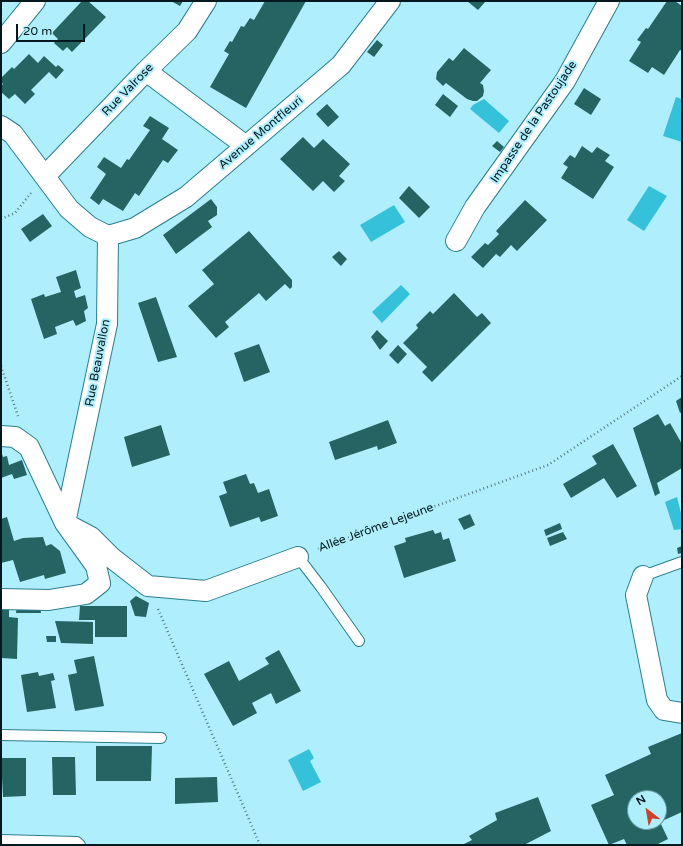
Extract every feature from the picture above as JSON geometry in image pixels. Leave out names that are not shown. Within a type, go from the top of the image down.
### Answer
[{"type":"street","points":[[1,43],[35,1]]},
{"type":"street","name":"Rue Valrose","points":[[44,176],[187,31],[206,1]]},
{"type":"street","name":"Avenue Montfleuri","points":[[108,236],[135,228],[186,197],[341,65],[390,1]]},
{"type":"street","name":"Impasse de la Pastoujade","points":[[456,241],[475,207],[565,81],[609,1]]},
{"type":"street","points":[[146,71],[246,146]]},
{"type":"street","points":[[1,126],[13,134],[69,209],[90,227],[108,236]]},
{"type":"street","name":"Rue Beauvallon","points":[[65,523],[107,324],[108,236]]},
{"type":"street","points":[[1,436],[15,437],[29,447],[65,523],[96,566],[100,583],[86,594],[49,600],[1,599]]},
{"type":"street","points":[[65,523],[91,537],[112,558],[148,586],[206,591],[298,557]]},
{"type":"street","points":[[643,576],[636,595],[657,700],[664,710],[682,713]]},
{"type":"lane","points":[[298,557],[360,641]]},
{"type":"lane","points":[[643,576],[682,562]]},
{"type":"lane","points":[[1,735],[162,738]]},
{"type":"lane","points":[[1,840],[76,842],[80,845]]},
{"type":"path","points":[[1,219],[15,213],[44,176]]},
{"type":"path","points":[[1,366],[29,447]]},
{"type":"path","name":"Allée Jérôme Lejeune","points":[[298,557],[548,464],[682,376]]},
{"type":"path","points":[[148,586],[260,845]]},
{"type":"water","points":[[676,97],[682,99],[682,142],[663,136]]},
{"type":"water","points":[[484,99],[509,121],[499,133],[470,109],[473,105]]},
{"type":"water","points":[[649,186],[667,196],[644,231],[627,220]]},
{"type":"water","points":[[394,205],[405,222],[371,242],[360,225]]},
{"type":"water","points":[[401,285],[410,294],[382,323],[372,312]]},
{"type":"water","points":[[677,497],[682,517],[682,529],[674,530],[665,502]]},
{"type":"water","points":[[309,749],[314,758],[310,761],[321,782],[303,791],[288,760]]},
{"type":"building","points":[[82,1],[88,1],[106,17],[72,52],[67,47],[63,51],[54,43],[58,39],[52,33]]},
{"type":"building","points":[[171,1],[183,1],[180,6]]},
{"type":"building","points":[[265,1],[306,1],[246,108],[210,87],[229,54],[224,51],[230,41],[232,42],[241,26],[244,27],[250,18],[254,20]]},
{"type":"building","points":[[467,1],[486,1],[478,10]]},
{"type":"building","points":[[667,1],[675,1],[682,6],[682,51],[680,50],[664,75],[652,67],[648,73],[629,61],[641,42],[637,40],[646,28],[648,29]]},
{"type":"building","points":[[377,40],[383,45],[374,57],[367,52]]},
{"type":"building","points":[[464,48],[491,70],[480,83],[483,85],[484,91],[483,96],[477,101],[467,99],[446,83],[443,86],[436,79],[437,72],[449,58],[453,61]]},
{"type":"building","points":[[29,54],[38,63],[44,56],[56,67],[58,65],[64,70],[56,79],[49,72],[31,90],[35,94],[25,104],[15,94],[9,99],[1,92],[1,86],[3,84],[1,82],[1,78],[12,67],[14,69]]},
{"type":"building","points":[[584,88],[601,99],[591,115],[574,104]]},
{"type":"building","points":[[443,94],[458,106],[450,117],[435,105]]},
{"type":"building","points":[[327,104],[339,117],[328,127],[316,114]]},
{"type":"building","points":[[150,116],[169,128],[162,139],[178,150],[168,163],[163,160],[139,196],[135,193],[123,211],[103,199],[99,205],[90,198],[106,174],[97,167],[104,157],[121,168],[127,159],[129,160],[150,130],[143,126]]},
{"type":"building","points":[[303,137],[314,148],[323,139],[350,164],[339,176],[345,181],[334,192],[323,181],[313,191],[280,159]]},
{"type":"building","points":[[497,141],[504,147],[500,152],[492,146]]},
{"type":"building","points":[[582,146],[592,153],[597,147],[610,155],[605,161],[614,167],[593,199],[561,178],[568,167],[563,164],[570,155],[575,158]]},
{"type":"building","points":[[409,186],[430,207],[419,218],[399,198]]},
{"type":"building","points":[[211,199],[217,207],[217,215],[208,221],[212,227],[176,254],[163,235]]},
{"type":"building","points":[[525,200],[547,220],[517,251],[511,245],[500,257],[496,254],[483,268],[471,257],[485,243],[488,245],[499,234],[496,231]]},
{"type":"building","points":[[43,214],[52,226],[30,242],[21,229]]},
{"type":"building","points":[[249,231],[292,280],[292,287],[290,289],[285,284],[266,301],[259,293],[225,322],[229,327],[216,338],[188,306],[214,284],[202,270]]},
{"type":"building","points":[[339,251],[347,259],[341,266],[332,257]]},
{"type":"building","points":[[76,270],[81,288],[74,291],[76,298],[85,295],[88,308],[84,311],[86,321],[76,326],[73,320],[55,327],[57,334],[44,339],[31,299],[44,294],[45,297],[61,292],[56,277]]},
{"type":"building","points":[[454,293],[477,317],[482,313],[491,323],[432,382],[422,372],[427,367],[403,343],[418,328],[416,325],[430,311],[433,314]]},
{"type":"building","points":[[156,297],[177,357],[158,362],[138,303]]},
{"type":"building","points":[[377,330],[388,341],[380,350],[371,337]]},
{"type":"building","points":[[259,344],[270,372],[244,382],[234,353]]},
{"type":"building","points":[[398,345],[407,354],[398,364],[389,355]]},
{"type":"building","points":[[682,397],[682,412],[680,413],[676,401]]},
{"type":"building","points":[[658,414],[665,426],[670,423],[682,444],[682,468],[657,483],[660,493],[655,496],[633,428]]},
{"type":"building","points":[[388,420],[397,443],[378,450],[377,446],[335,460],[329,442]]},
{"type":"building","points":[[161,425],[170,455],[132,467],[124,437]]},
{"type":"building","points":[[613,444],[637,486],[617,498],[604,478],[571,498],[563,484],[597,464],[592,456]]},
{"type":"building","points":[[1,451],[3,457],[7,456],[9,465],[22,460],[27,475],[14,479],[12,474],[1,478]]},
{"type":"building","points":[[246,474],[250,484],[254,483],[258,493],[269,489],[278,516],[261,522],[259,517],[230,527],[219,496],[227,493],[223,482]]},
{"type":"building","points":[[470,514],[475,525],[464,530],[458,519]]},
{"type":"building","points":[[7,517],[14,541],[23,538],[43,537],[46,546],[51,544],[60,551],[66,573],[45,579],[44,575],[20,582],[13,560],[1,563],[1,519]]},
{"type":"building","points":[[560,523],[562,529],[546,536],[544,530]]},
{"type":"building","points":[[433,530],[435,534],[441,532],[443,540],[449,538],[456,561],[404,578],[394,546],[406,542],[405,538]]},
{"type":"building","points":[[563,532],[567,539],[550,546],[547,538]]},
{"type":"building","points":[[682,546],[682,553],[678,554],[677,548]]},
{"type":"building","points":[[136,596],[149,603],[146,617],[135,616],[130,601]]},
{"type":"building","points":[[1,603],[9,604],[9,617],[18,618],[17,659],[1,658]]},
{"type":"building","points":[[17,604],[40,605],[41,613],[16,613]]},
{"type":"building","points":[[80,606],[127,606],[127,637],[95,637],[95,620],[79,620]]},
{"type":"building","points":[[55,621],[93,622],[93,644],[61,643]]},
{"type":"building","points":[[46,636],[56,636],[56,642],[47,642]]},
{"type":"building","points":[[279,650],[301,691],[276,704],[271,693],[252,703],[257,713],[233,726],[204,674],[229,661],[239,681],[269,664],[265,658]]},
{"type":"building","points":[[94,656],[104,706],[75,711],[68,675],[77,673],[74,660]]},
{"type":"building","points":[[38,672],[39,676],[53,673],[55,680],[51,681],[56,708],[27,712],[21,675]]},
{"type":"building","points":[[682,733],[682,812],[667,819],[667,790],[627,790],[627,830],[664,830],[668,839],[656,845],[627,845],[624,839],[609,845],[591,805],[614,795],[605,775],[651,754],[648,747]]},
{"type":"building","points":[[96,746],[152,746],[151,781],[96,781]]},
{"type":"building","points":[[52,757],[75,757],[76,795],[53,795]]},
{"type":"building","points":[[1,758],[26,758],[26,796],[3,797]]},
{"type":"building","points":[[217,777],[218,802],[175,804],[175,778]]},
{"type":"building","points":[[538,797],[551,831],[524,845],[462,845],[472,840],[469,836],[497,820],[495,813]]}]
